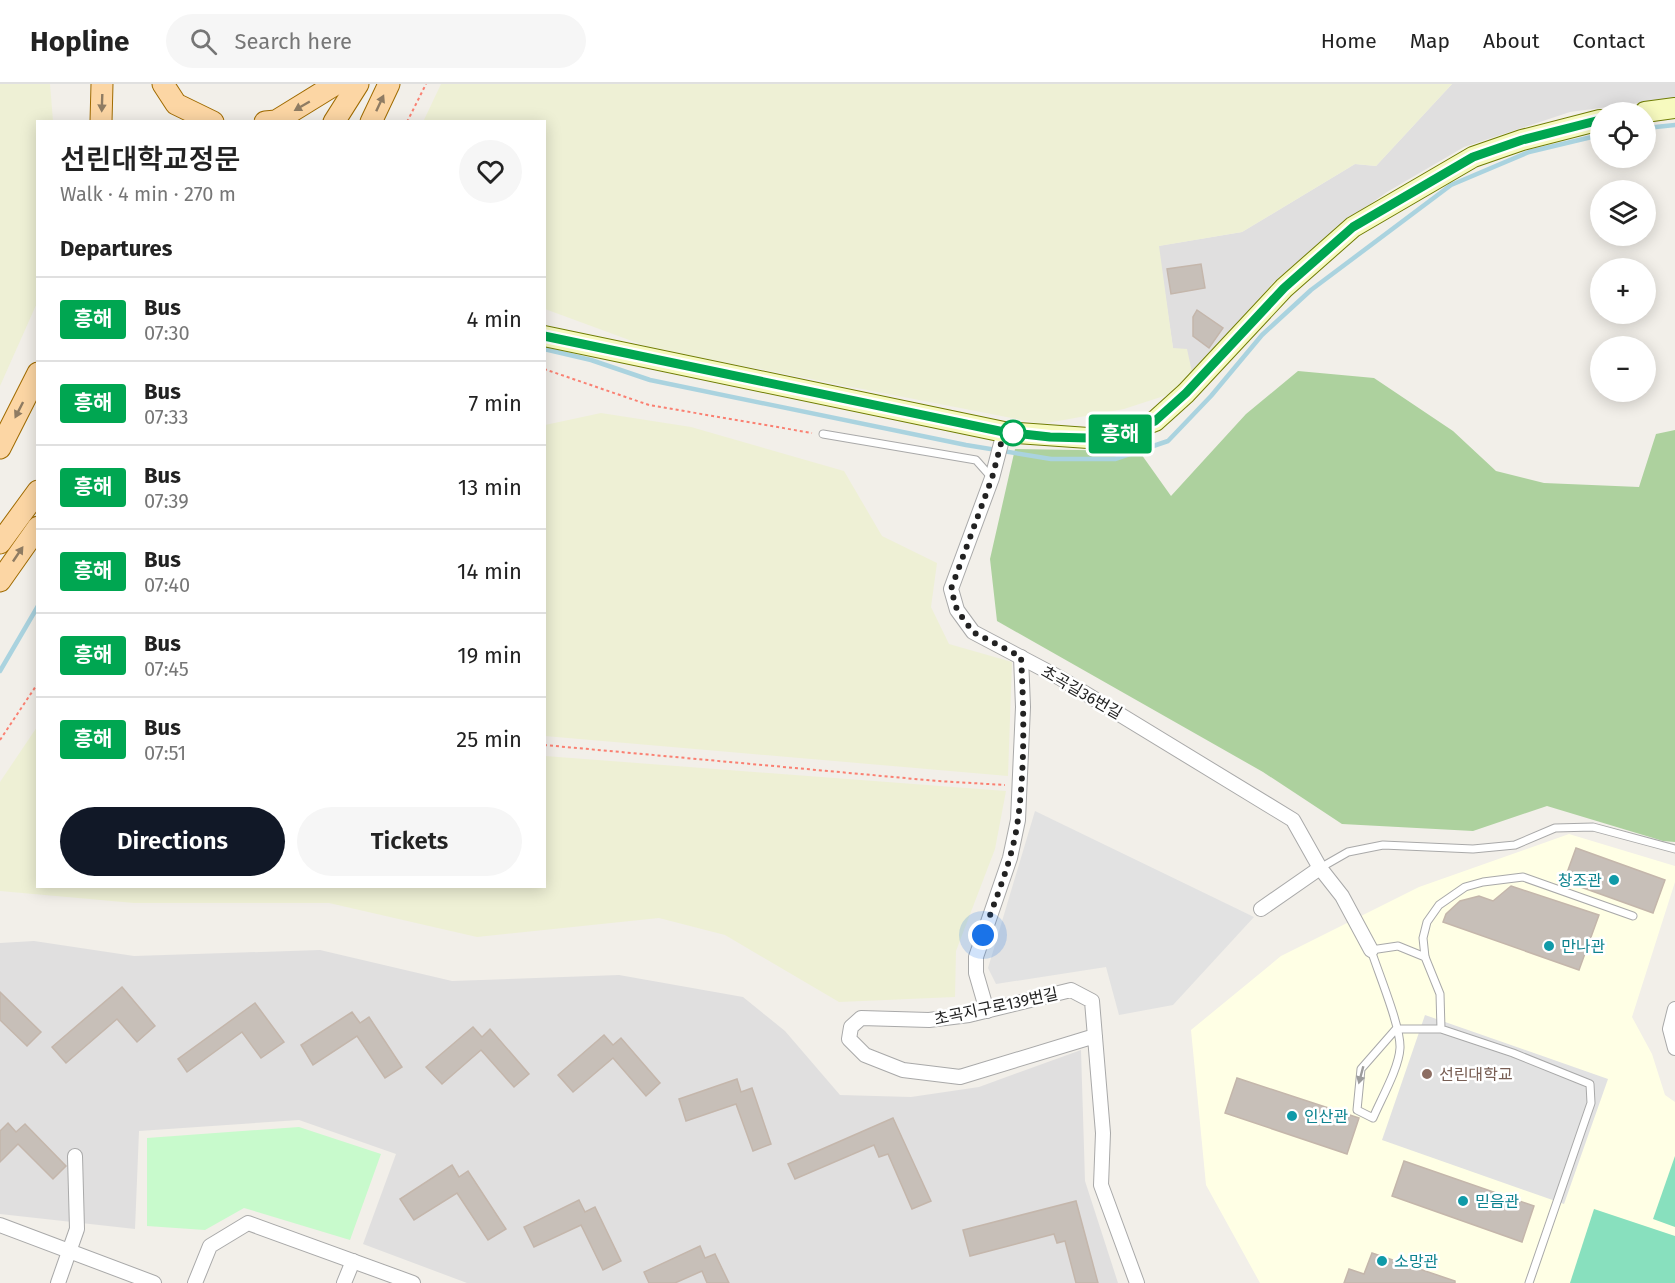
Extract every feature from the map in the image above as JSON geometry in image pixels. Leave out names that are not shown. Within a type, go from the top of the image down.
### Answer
[{"type":"main road","points":[[101,120],[102,84]]},
{"type":"main road","points":[[163,84],[176,104],[209,120]]},
{"type":"main road","points":[[278,120],[336,84]]},
{"type":"main road","points":[[321,120],[339,113],[357,84]]},
{"type":"main road","points":[[372,120],[389,84]]},
{"type":"main road","points":[[0,448],[36,377]]},
{"type":"main road","points":[[0,543],[35,491]]},
{"type":"main road","points":[[0,581],[36,530]]},
{"type":"street","points":[[1656,111],[1675,108]]},
{"type":"street","points":[[546,336],[1002,439],[1088,438],[1119,435],[1155,421],[1186,393],[1284,288],[1353,227],[1473,157],[1522,140],[1590,123]]},
{"type":"street","name":"초곡길36번길","points":[[1002,439],[992,478],[951,589],[957,610],[973,632],[1060,678],[1293,820],[1320,868],[1342,896],[1371,950]]},
{"type":"street","points":[[987,1011],[975,974],[976,957],[1010,858],[1018,820],[1023,706],[1021,657]]},
{"type":"street","points":[[1261,909],[1320,868]]},
{"type":"street","name":"초곡지구로139번길","points":[[1095,1036],[960,1077],[903,1070],[866,1055],[849,1040],[851,1027],[861,1018],[929,1020],[987,1011],[1071,990],[1092,1000],[1095,1036],[1103,1133],[1101,1185],[1137,1283]]},
{"type":"street","points":[[1675,1009],[1670,1029],[1675,1048]]},
{"type":"street","points":[[58,1283],[77,1229],[75,1156]]},
{"type":"street","points":[[195,1283],[210,1246],[248,1223],[413,1283]]},
{"type":"street","points":[[0,1225],[154,1283]]},
{"type":"street","points":[[344,1283],[353,1261]]},
{"type":"lane","points":[[823,434],[976,460],[992,478]]},
{"type":"lane","points":[[1320,868],[1348,852],[1383,845],[1473,849],[1515,845],[1555,828],[1593,827],[1675,849]]},
{"type":"lane","points":[[1441,1029],[1440,994],[1425,957],[1423,938],[1427,922],[1439,905],[1465,887],[1483,882],[1523,877],[1632,916]]},
{"type":"lane","points":[[1425,957],[1398,946],[1371,950],[1396,1029],[1400,1048],[1373,1118],[1357,1110],[1361,1069],[1396,1029],[1441,1029],[1590,1083],[1592,1103],[1529,1283]]},
{"type":"path","points":[[408,120],[426,84]]},
{"type":"path","points":[[546,370],[649,405],[823,434]]},
{"type":"path","points":[[0,740],[36,687]]},
{"type":"path","points":[[546,745],[938,782],[1020,786]]},
{"type":"shaded area","points":[[0,84],[50,84],[53,120],[36,120],[36,305],[0,386]]},
{"type":"shaded area","points":[[441,84],[1452,84],[1376,166],[1355,164],[1242,232],[1159,246],[1173,348],[1187,349],[1192,372],[1170,394],[1124,409],[1042,424],[651,348],[546,309],[546,120],[424,120]]},
{"type":"shaded area","points":[[1452,84],[1675,84],[1675,98],[1645,102],[1590,102],[1590,109],[1570,112],[1464,147],[1387,192],[1345,222],[1274,282],[1192,372],[1173,348],[1158,246],[1242,232],[1355,164],[1376,166]]},
{"type":"shaded area","points":[[601,413],[691,427],[844,471],[882,536],[937,563],[931,607],[949,644],[1012,662],[1008,776],[546,736],[546,425]]},
{"type":"shaded area","points":[[36,728],[36,888],[546,888],[546,756],[1006,791],[995,849],[956,951],[955,997],[839,1002],[725,935],[659,918],[477,937],[329,903],[134,903],[0,891],[0,782]]},
{"type":"shaded area","points":[[1035,811],[1254,917],[1173,1005],[1119,1015],[1106,967],[996,984],[988,968]]},
{"type":"shaded area","name":"선린대학교","points":[[1569,834],[1675,866],[1675,882],[1632,1017],[1652,1054],[1665,1095],[1675,1102],[1675,1283],[1260,1283],[1206,1185],[1191,1030],[1281,956],[1419,887]]},
{"type":"shaded area","points":[[34,941],[134,956],[320,950],[452,981],[619,975],[743,997],[785,1031],[840,1095],[911,1097],[979,1087],[1081,1050],[1085,1181],[1118,1283],[467,1283],[363,1244],[396,1154],[299,1120],[139,1131],[135,1229],[0,1214],[0,943]]},
{"type":"shaded area","points":[[1425,1015],[1608,1079],[1564,1204],[1382,1140]]},
{"type":"green space","points":[[1298,371],[1374,378],[1453,431],[1496,471],[1544,483],[1639,487],[1656,434],[1675,430],[1675,842],[1663,841],[1547,806],[1473,831],[1342,824],[1263,772],[997,621],[990,559],[1015,449],[1139,451],[1171,496],[1246,414]]},
{"type":"green space","points":[[299,1127],[381,1154],[350,1240],[244,1208],[205,1230],[147,1226],[147,1138]]},
{"type":"green space","points":[[1675,1156],[1675,1227],[1653,1219]]},
{"type":"green space","points":[[1594,1209],[1675,1236],[1675,1283],[1570,1283]]},
{"type":"building","points":[[1201,264],[1205,288],[1171,294],[1167,269]]},
{"type":"building","points":[[1197,310],[1223,328],[1209,348],[1193,336],[1193,317]]},
{"type":"building","name":"창조관","points":[[1576,848],[1665,880],[1653,913],[1564,881]]},
{"type":"building","name":"만나관","points":[[1511,886],[1599,915],[1579,970],[1443,922],[1446,914],[1460,901],[1479,896],[1493,901]]},
{"type":"building","points":[[122,987],[155,1026],[137,1042],[117,1019],[66,1063],[52,1047]]},
{"type":"building","points":[[0,992],[41,1032],[27,1046],[0,1020]]},
{"type":"building","points":[[255,1003],[284,1042],[261,1058],[242,1032],[187,1072],[178,1059]]},
{"type":"building","points":[[352,1012],[360,1023],[369,1017],[402,1067],[385,1078],[357,1036],[313,1065],[301,1045]]},
{"type":"building","points":[[473,1027],[482,1037],[490,1029],[529,1074],[514,1087],[481,1050],[442,1084],[426,1067]]},
{"type":"building","points":[[604,1035],[613,1045],[621,1038],[660,1083],[646,1096],[613,1058],[573,1092],[558,1075]]},
{"type":"building","name":"인산관","points":[[1237,1078],[1359,1118],[1347,1154],[1225,1113]]},
{"type":"building","points":[[737,1079],[741,1092],[752,1088],[771,1144],[753,1151],[736,1104],[686,1121],[679,1099]]},
{"type":"building","points":[[893,1118],[931,1201],[912,1209],[888,1154],[879,1157],[874,1145],[795,1179],[788,1164]]},
{"type":"building","points":[[8,1123],[16,1132],[25,1124],[66,1166],[53,1179],[18,1144],[0,1162],[0,1131]]},
{"type":"building","name":"믿음관","points":[[1404,1161],[1534,1206],[1522,1242],[1392,1196]]},
{"type":"building","points":[[452,1165],[459,1177],[468,1171],[506,1229],[488,1240],[457,1193],[414,1220],[400,1199]]},
{"type":"building","points":[[579,1200],[585,1212],[595,1207],[621,1261],[603,1270],[581,1225],[534,1247],[524,1227]]},
{"type":"building","points":[[1076,1201],[1098,1283],[1076,1283],[1065,1241],[1057,1243],[1054,1234],[970,1256],[963,1230]]},
{"type":"building","points":[[700,1246],[705,1258],[715,1254],[729,1283],[707,1283],[702,1271],[675,1283],[649,1283],[644,1272]]},
{"type":"building","name":"소망관","points":[[1372,1253],[1455,1281],[1455,1283],[1344,1283],[1349,1269],[1364,1274]]},
{"type":"waterway","points":[[1656,127],[1675,125]]},
{"type":"waterway","points":[[546,349],[591,360],[650,380],[966,445],[1051,459],[1115,459],[1168,441],[1211,396],[1262,335],[1311,290],[1451,185],[1529,152],[1590,137]]},
{"type":"waterway","points":[[0,671],[36,609]]},
{"type":"bus line","name":"흥해","points":[[546,336],[1004,432],[1088,438],[1119,435],[1155,421],[1186,393],[1284,288],[1353,227],[1473,157],[1522,140],[1590,123]]},
{"type":"place","name":"창조관","points":[[1614,880]]},
{"type":"place","name":"만나관","points":[[1549,946]]},
{"type":"place","name":"선린대학교","points":[[1427,1074]]},
{"type":"place","name":"인산관","points":[[1292,1116]]},
{"type":"place","name":"믿음관","points":[[1463,1201]]},
{"type":"place","name":"소망관","points":[[1382,1261]]},
{"type":"route","points":[[983,935],[1010,858],[1018,820],[1023,706],[1021,657],[973,632],[957,610],[951,589],[992,478],[1004,432],[1013,433]]}]
